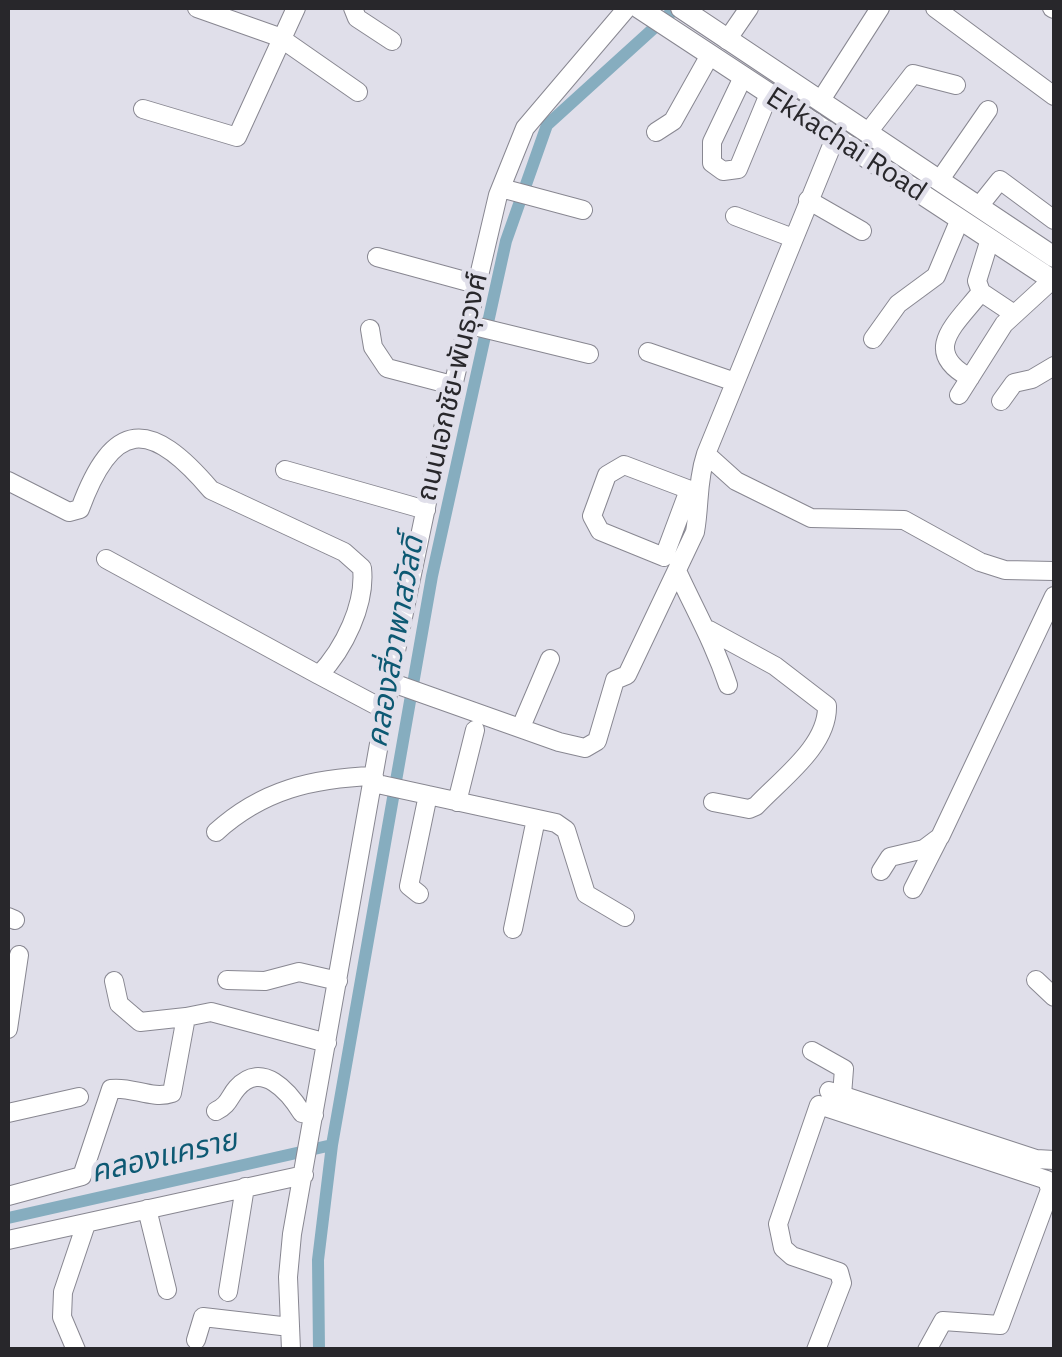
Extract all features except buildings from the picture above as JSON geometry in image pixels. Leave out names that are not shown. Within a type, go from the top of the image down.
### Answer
[{"type":"main road","name":"Ekkachai Road","points":[[637,9],[1054,280]]},
{"type":"main road","name":"Ekkachai Road","points":[[686,11],[1053,252]]},
{"type":"street","points":[[197,8],[279,37],[358,92]]},
{"type":"street","points":[[143,109],[237,137],[279,37],[296,8]]},
{"type":"street","points":[[353,8],[357,18],[392,41]]},
{"type":"street","points":[[727,40],[749,8]]},
{"type":"street","points":[[821,100],[880,8]]},
{"type":"street","points":[[935,8],[1054,96]]},
{"type":"street","name":"ถนนเอกชัย-พันธุวงศ์","points":[[291,1350],[288,1258],[377,782],[386,710],[404,685],[426,506],[452,385],[472,325],[476,284],[530,120],[637,9]]},
{"type":"street","points":[[656,132],[673,120],[710,55]]},
{"type":"street","points":[[869,131],[914,74],[956,85]]},
{"type":"street","points":[[743,77],[712,142],[712,163],[723,170],[738,169],[769,94]]},
{"type":"street","points":[[940,178],[988,110]]},
{"type":"street","points":[[694,491],[624,465],[607,476],[592,516],[600,531],[664,557],[694,491],[834,138]]},
{"type":"street","points":[[980,204],[1000,180],[1054,220]]},
{"type":"street","points":[[506,189],[583,210]]},
{"type":"street","points":[[808,200],[862,231]]},
{"type":"street","points":[[735,216],[793,238]]},
{"type":"street","points":[[874,339],[898,304],[936,276],[960,219]]},
{"type":"street","points":[[990,239],[977,281],[981,292],[1014,314]]},
{"type":"street","points":[[377,257],[476,284]]},
{"type":"street","points":[[959,395],[1014,314],[1054,280]]},
{"type":"street","points":[[970,378],[949,367],[944,354],[947,336],[981,292]]},
{"type":"street","points":[[472,325],[589,354]]},
{"type":"street","points":[[370,329],[373,346],[387,368],[452,385]]},
{"type":"street","points":[[648,352],[735,382]]},
{"type":"street","points":[[1001,401],[1014,382],[1032,380],[1054,366]]},
{"type":"street","points":[[8,481],[70,512],[80,509],[104,456],[120,440],[138,438],[158,445],[196,472],[211,490],[344,552],[362,568],[364,586],[330,663],[318,674]]},
{"type":"street","points":[[706,454],[736,481],[811,518],[904,520],[980,562],[1005,570],[1054,570]]},
{"type":"street","points":[[285,470],[388,502],[426,506]]},
{"type":"street","points":[[314,470],[426,506]]},
{"type":"street","points":[[404,685],[584,748],[597,741],[616,680],[628,674],[695,532],[694,491]]},
{"type":"street","points":[[106,559],[386,710]]},
{"type":"street","points":[[678,572],[694,612],[710,630],[803,684],[827,706],[823,730],[756,806],[749,809],[713,802]]},
{"type":"street","points":[[913,889],[1054,596]]},
{"type":"street","points":[[710,630],[728,685]]},
{"type":"street","points":[[520,727],[550,659]]},
{"type":"street","points":[[457,802],[475,730]]},
{"type":"street","points":[[216,832],[240,810],[296,784],[377,782],[536,819],[566,830],[586,894],[626,917]]},
{"type":"street","points":[[419,792],[409,886],[419,894]]},
{"type":"street","points":[[513,929],[536,819]]},
{"type":"street","points":[[880,871],[890,857],[924,849],[940,837]]},
{"type":"street","points":[[8,1029],[19,954]]},
{"type":"street","points":[[226,980],[265,981],[300,972],[338,981]]},
{"type":"street","points":[[1036,980],[1054,998]]},
{"type":"street","points":[[114,981],[119,1004],[140,1022],[211,1012],[327,1044]]},
{"type":"street","points":[[8,1196],[69,1183],[82,1176],[111,1089],[130,1088],[163,1096],[172,1093],[186,1017]]},
{"type":"street","points":[[812,1052],[844,1069],[836,1093],[1036,1160],[1054,1160]]},
{"type":"street","points":[[216,1111],[244,1082],[262,1078],[285,1086],[313,1123]]},
{"type":"street","points":[[8,1113],[78,1098]]},
{"type":"street","points":[[816,1350],[842,1283],[839,1272],[792,1256],[784,1248],[778,1224],[819,1104],[1047,1180],[1050,1190],[1000,1325],[944,1321],[927,1350]]},
{"type":"street","points":[[8,1240],[245,1187],[305,1168]]},
{"type":"street","points":[[228,1292],[245,1187]]},
{"type":"street","points":[[148,1208],[167,1290]]},
{"type":"street","points":[[76,1350],[62,1317],[63,1292],[86,1224]]},
{"type":"street","points":[[196,1340],[203,1317],[290,1327]]},
{"type":"waterway","name":"คลองสี่วาพาสวัสดิ์","points":[[319,1350],[318,1260],[332,1145],[432,576],[506,241],[547,125],[676,8]]},
{"type":"waterway","name":"คลองเเคราย","points":[[8,1218],[332,1145]]}]
